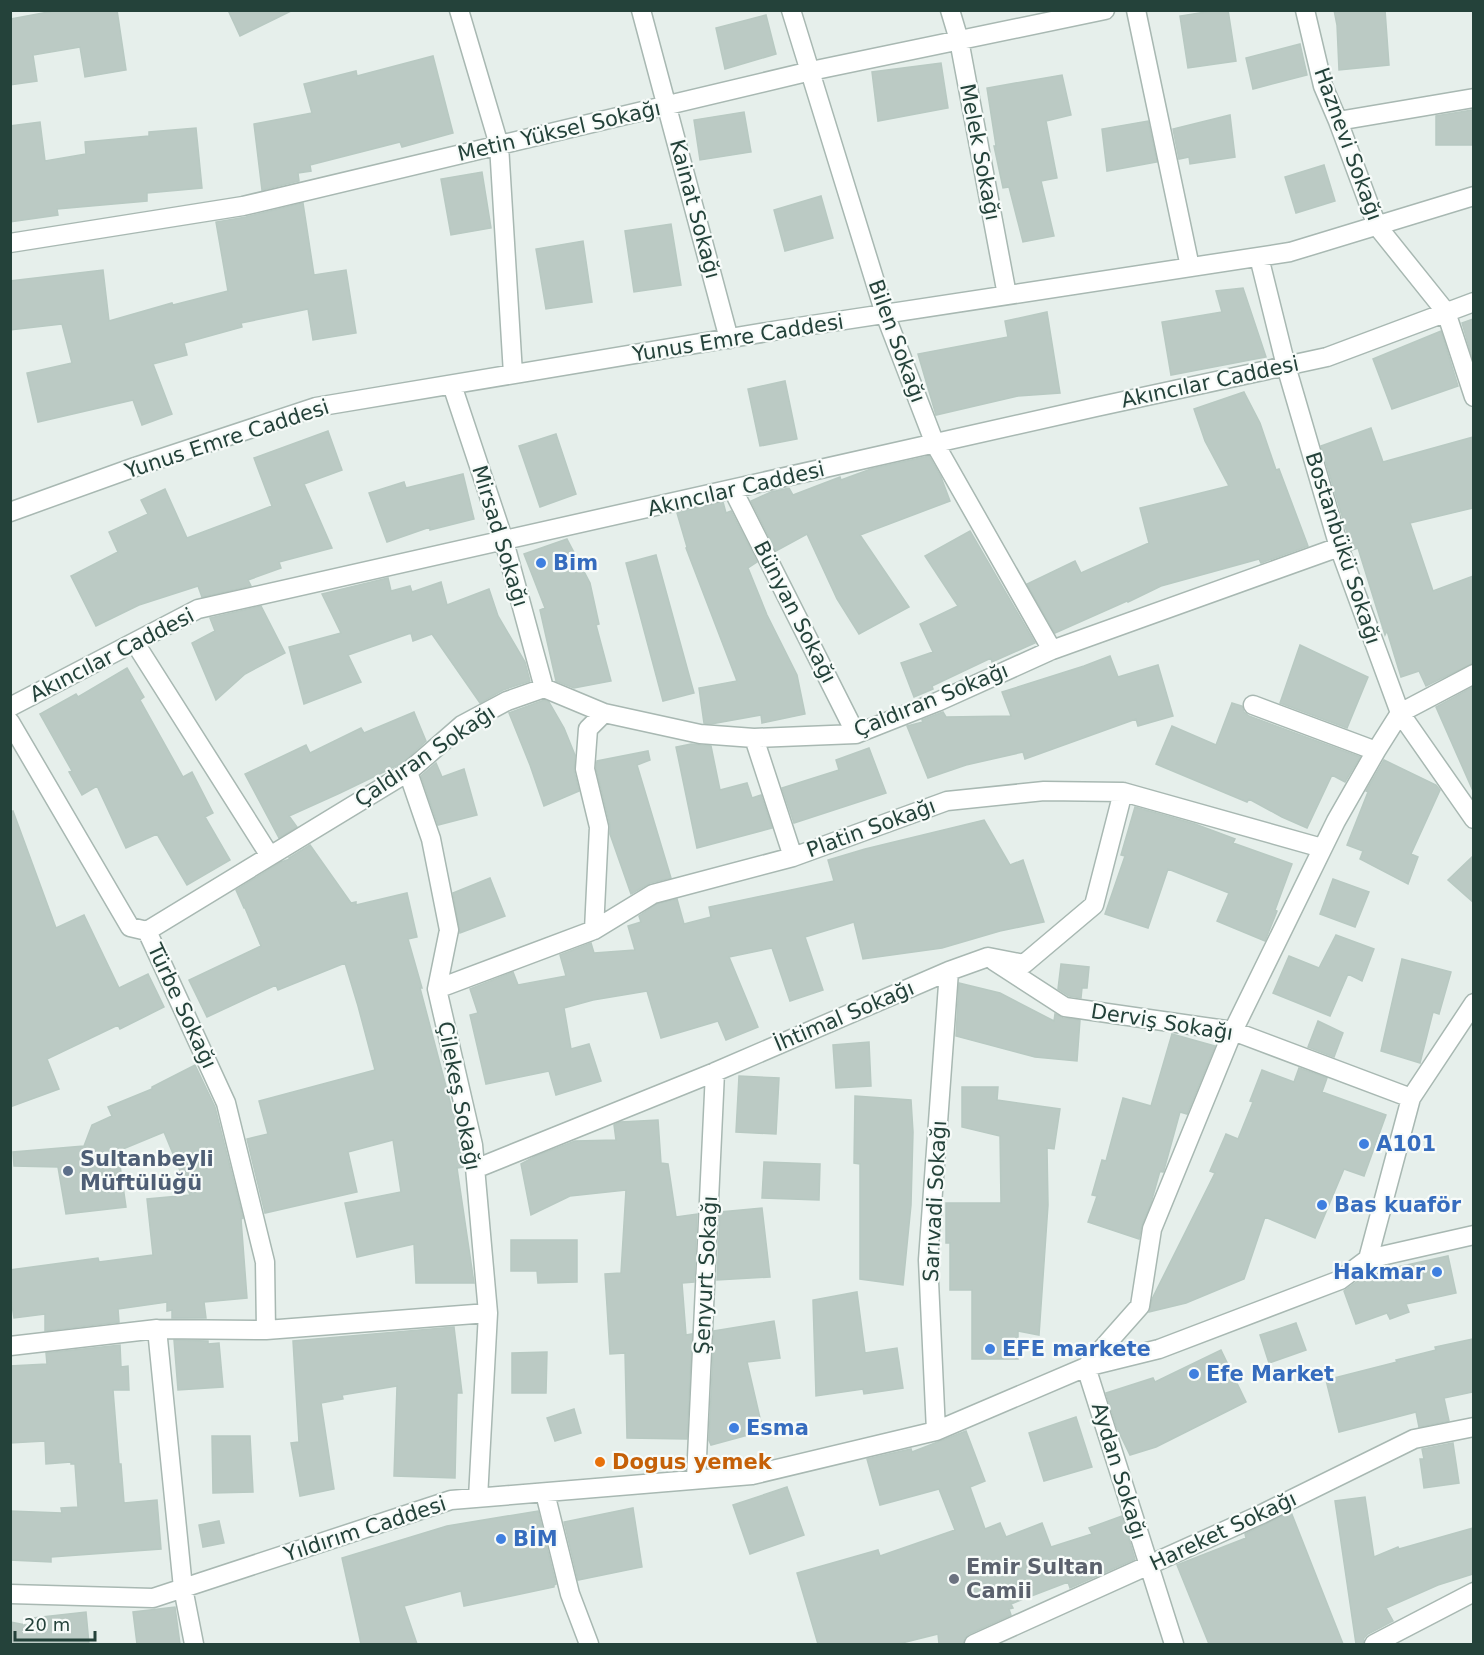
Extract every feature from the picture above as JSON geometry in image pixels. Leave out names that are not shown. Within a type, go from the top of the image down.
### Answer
[{"type":"street","points":[[459,10],[499,145],[513,374]]},
{"type":"street","name":"Kainat Sokağı","points":[[641,10],[729,339]]},
{"type":"street","name":"Bilen Sokağı","points":[[791,10],[885,314],[935,444],[1052,650]]},
{"type":"street","name":"Melek Sokağı","points":[[950,10],[959,40],[1007,295]]},
{"type":"street","name":"Metin Yüksel Sokağı","points":[[10,243],[243,206],[811,71],[1105,10]]},
{"type":"street","points":[[1136,10],[1190,267]]},
{"type":"street","name":"Haznevi Sokağı","points":[[1305,10],[1323,86],[1377,226],[1446,312],[1473,397]]},
{"type":"street","points":[[1338,121],[1473,98]]},
{"type":"street","name":"Yunus Emre Caddesi","points":[[10,512],[135,467],[316,407],[885,314],[1290,252],[1473,196]]},
{"type":"street","name":"Bostanbükü Sokağı","points":[[1259,256],[1286,366],[1339,548],[1400,712],[1473,819]]},
{"type":"street","name":"Akıncılar Caddesi","points":[[10,707],[198,609],[1327,357],[1473,302]]},
{"type":"street","name":"Mirsad Sokağı","points":[[452,385],[504,541],[544,688]]},
{"type":"street","name":"Bünyan Sokağı","points":[[733,490],[856,734]]},
{"type":"street","name":"Çaldıran Sokağı","points":[[147,931],[408,772],[462,725],[507,701],[544,688],[604,713],[700,734],[754,738],[856,734],[937,702],[1052,650],[1339,548]]},
{"type":"street","points":[[135,643],[270,856]]},
{"type":"street","points":[[1086,1367],[1140,1306],[1152,1229],[1233,1031],[1322,848],[1376,751],[1400,712],[1473,674]]},
{"type":"street","points":[[1253,705],[1376,751]]},
{"type":"street","points":[[594,930],[599,827],[585,769],[588,729],[604,713]]},
{"type":"street","name":"Türbe Sokağı","points":[[10,722],[130,927],[147,931],[226,1103],[265,1262],[266,1330]]},
{"type":"street","points":[[754,738],[793,857]]},
{"type":"street","name":"Çilekeş Sokağı","points":[[408,772],[431,839],[449,930],[437,989],[473,1145],[488,1313],[478,1498]]},
{"type":"street","name":"Platin Sokağı","points":[[437,989],[594,930],[653,894],[793,857],[947,801],[1044,791],[1123,792],[1322,848]]},
{"type":"street","points":[[988,957],[1024,964],[1094,905],[1123,792]]},
{"type":"street","name":"İhtimal Sokağı","points":[[475,1169],[715,1072],[949,971],[988,957]]},
{"type":"street","name":"Derviş Sokağı","points":[[988,957],[1065,1007],[1233,1031],[1411,1098]]},
{"type":"street","name":"Sarıvadi Sokağı","points":[[936,1431],[928,1260],[949,971]]},
{"type":"street","points":[[1368,1259],[1411,1098],[1473,1003]]},
{"type":"street","name":"Şenyurt Sokağı","points":[[696,1479],[715,1072]]},
{"type":"street","name":"Yıldırım Caddesi","points":[[10,1594],[153,1598],[451,1500],[752,1475],[936,1431],[1086,1367],[1159,1349],[1340,1280],[1368,1259],[1473,1235]]},
{"type":"street","points":[[10,1346],[157,1329],[266,1330],[488,1313]]},
{"type":"street","points":[[157,1329],[183,1588],[194,1644]]},
{"type":"street","name":"Aydan Sokağı","points":[[1086,1367],[1174,1644]]},
{"type":"street","name":"Hareket Sokağı","points":[[974,1644],[1262,1514],[1414,1439],[1473,1427]]},
{"type":"street","points":[[545,1493],[570,1594],[589,1644]]},
{"type":"street","points":[[1374,1644],[1473,1592]]},
{"type":"building","points":[[59,10],[117,10],[126,70],[85,77],[80,47],[33,55],[37,81],[10,85],[10,19]]},
{"type":"building","points":[[228,10],[293,10],[240,36]]},
{"type":"building","points":[[1228,10],[1236,61],[1188,68],[1180,16]]},
{"type":"building","points":[[1334,10],[1385,10],[1389,65],[1339,70]]},
{"type":"building","points":[[766,15],[776,54],[725,69],[716,28]]},
{"type":"building","points":[[1300,44],[1307,75],[1253,89],[1246,58]]},
{"type":"building","points":[[433,56],[453,133],[402,147],[400,142],[310,165],[311,171],[298,173],[299,181],[262,190],[254,124],[312,113],[304,84],[356,71],[357,76]]},
{"type":"building","points":[[941,63],[948,108],[878,121],[872,72]]},
{"type":"building","points":[[1062,75],[1071,115],[1046,121],[1057,178],[1041,181],[1054,236],[1023,242],[1009,187],[1003,188],[994,146],[996,146],[987,88]]},
{"type":"building","points":[[1473,110],[1473,145],[1436,145],[1436,116]]},
{"type":"building","points":[[744,112],[751,152],[700,160],[694,120]]},
{"type":"building","points":[[1230,115],[1235,157],[1190,164],[1189,157],[1179,159],[1173,129]]},
{"type":"building","points":[[1148,121],[1157,162],[1107,171],[1102,129]]},
{"type":"building","points":[[40,122],[45,161],[86,154],[85,142],[149,136],[149,132],[196,128],[202,188],[147,193],[147,201],[57,209],[58,215],[10,222],[10,126]]},
{"type":"building","points":[[1324,165],[1335,201],[1296,213],[1285,177]]},
{"type":"building","points":[[482,172],[491,228],[451,235],[441,179]]},
{"type":"building","points":[[821,196],[833,238],[785,251],[774,210]]},
{"type":"building","points":[[303,203],[314,275],[346,270],[356,333],[313,340],[308,309],[241,323],[242,327],[184,343],[187,355],[153,364],[172,414],[142,425],[133,400],[38,422],[27,373],[72,363],[62,324],[10,330],[10,281],[103,270],[109,321],[172,303],[173,305],[228,291],[216,222]]},
{"type":"building","points":[[671,224],[681,285],[634,292],[625,231]]},
{"type":"building","points":[[583,241],[592,302],[546,309],[536,249]]},
{"type":"building","points":[[1243,288],[1266,357],[1171,375],[1162,322],[1222,312],[1216,291]]},
{"type":"building","points":[[1047,312],[1060,393],[1018,396],[936,415],[918,354],[1008,337],[1005,321]]},
{"type":"building","points":[[1473,319],[1473,360],[1462,323]]},
{"type":"building","points":[[1441,331],[1458,386],[1392,409],[1373,359]]},
{"type":"building","points":[[785,381],[797,439],[760,446],[748,389]]},
{"type":"building","points":[[1244,392],[1260,423],[1276,470],[1279,469],[1308,546],[1261,563],[1259,559],[1161,586],[1055,633],[1027,584],[1075,561],[1081,573],[1149,543],[1140,508],[1229,486],[1205,441],[1194,409]]},
{"type":"building","points":[[1371,428],[1383,462],[1473,437],[1473,508],[1410,523],[1433,591],[1473,576],[1473,663],[1426,686],[1419,671],[1401,677],[1387,631],[1385,635],[1358,548],[1352,550],[1321,446]]},
{"type":"building","points":[[328,431],[342,470],[304,484],[332,548],[279,562],[281,568],[248,580],[251,586],[202,597],[198,586],[139,605],[96,626],[71,576],[118,552],[109,532],[148,514],[141,500],[165,489],[187,538],[272,506],[254,458]]},
{"type":"building","points":[[556,434],[576,494],[540,507],[519,446]]},
{"type":"building","points":[[929,456],[941,477],[950,501],[860,535],[909,607],[859,634],[837,599],[807,534],[776,551],[751,501],[771,492],[789,488],[793,495],[840,477],[841,480],[871,469]]},
{"type":"building","points":[[463,474],[474,519],[430,530],[430,527],[387,542],[369,493],[404,482],[406,488]]},
{"type":"building","points":[[723,502],[726,513],[731,511],[757,562],[748,568],[767,615],[797,675],[805,714],[762,723],[761,715],[711,724],[704,723],[699,688],[737,681],[686,548],[677,513]]},
{"type":"building","points":[[970,531],[1035,643],[992,662],[991,658],[914,697],[901,663],[933,652],[920,624],[958,606],[925,556]]},
{"type":"building","points":[[567,539],[590,583],[599,624],[596,625],[611,681],[574,688],[556,681],[540,610],[545,608],[524,554]]},
{"type":"building","points":[[656,555],[694,693],[663,701],[626,563]]},
{"type":"building","points":[[388,578],[391,591],[410,586],[412,592],[441,582],[447,605],[489,589],[498,616],[525,662],[530,681],[503,690],[480,703],[432,634],[413,641],[411,633],[348,655],[361,682],[304,704],[289,647],[341,633],[322,594]]},
{"type":"building","points":[[261,606],[285,653],[245,674],[216,700],[192,643],[215,631],[210,618]]},
{"type":"building","points":[[1300,645],[1368,677],[1347,728],[1280,703]]},
{"type":"building","points":[[1110,656],[1118,677],[1158,665],[1173,716],[1138,726],[1136,719],[1025,759],[1023,752],[966,765],[928,778],[907,726],[923,722],[922,720],[943,712],[946,717],[1011,716],[1002,692]]},
{"type":"building","points":[[127,668],[144,697],[140,700],[183,777],[192,772],[213,813],[205,817],[230,860],[187,885],[157,834],[126,848],[97,786],[82,795],[69,772],[72,771],[40,714],[76,694],[78,697]]},
{"type":"building","points":[[1473,687],[1473,791],[1436,707]]},
{"type":"building","points":[[544,700],[549,702],[564,728],[575,755],[574,771],[579,791],[544,806],[509,713]]},
{"type":"building","points":[[1232,703],[1242,706],[1244,712],[1249,716],[1360,757],[1345,782],[1332,775],[1307,828],[1249,799],[1247,802],[1156,764],[1172,726],[1216,745]]},
{"type":"building","points":[[414,712],[426,741],[402,763],[289,816],[297,827],[279,838],[245,774],[306,745],[310,753],[361,728],[364,733]]},
{"type":"building","points":[[691,744],[711,746],[720,790],[747,783],[752,798],[761,795],[772,828],[697,848],[676,747]]},
{"type":"building","points":[[869,748],[886,793],[794,823],[782,788],[839,770],[836,760]]},
{"type":"building","points":[[648,751],[650,760],[637,765],[671,878],[650,883],[631,894],[610,834],[610,825],[596,768],[597,761]]},
{"type":"building","points":[[1384,760],[1436,785],[1440,790],[1411,854],[1418,857],[1408,884],[1360,859],[1363,851],[1347,845],[1368,792],[1366,791]]},
{"type":"building","points":[[436,763],[442,777],[464,769],[477,815],[438,825],[421,776]]},
{"type":"building","points":[[1135,807],[1195,824],[1235,839],[1233,843],[1292,864],[1265,941],[1217,921],[1229,893],[1168,869],[1148,928],[1105,914],[1125,856],[1121,855]]},
{"type":"building","points":[[13,811],[56,928],[84,915],[119,988],[148,974],[164,1007],[120,1029],[118,1025],[47,1059],[59,1089],[10,1107],[10,812]]},
{"type":"building","points":[[984,820],[1010,865],[1023,860],[1044,922],[1000,931],[942,948],[863,959],[854,922],[805,937],[823,990],[790,1001],[772,948],[729,957],[758,1027],[726,1040],[718,1021],[661,1038],[647,991],[593,1000],[564,1008],[571,1049],[589,1044],[601,1081],[556,1095],[549,1071],[486,1084],[470,1015],[478,1013],[470,989],[513,972],[518,985],[566,976],[560,955],[591,943],[594,953],[635,950],[628,926],[641,922],[639,916],[657,904],[677,899],[684,924],[711,917],[709,907],[834,881],[828,860]]},
{"type":"building","points":[[310,845],[351,903],[356,902],[356,905],[407,893],[417,937],[408,939],[462,1147],[464,1167],[457,1168],[474,1283],[416,1283],[414,1244],[357,1257],[345,1203],[401,1192],[393,1140],[348,1152],[357,1192],[265,1213],[247,1139],[268,1134],[259,1101],[375,1070],[345,963],[278,990],[276,985],[207,1017],[189,980],[261,946],[236,890]]},
{"type":"building","points":[[1473,856],[1473,902],[1448,880]]},
{"type":"building","points":[[490,878],[505,916],[460,933],[453,893]]},
{"type":"building","points":[[1333,879],[1369,892],[1355,927],[1320,914]]},
{"type":"building","points":[[1336,935],[1374,949],[1362,981],[1348,974],[1330,1016],[1273,993],[1289,956],[1319,968]]},
{"type":"building","points":[[1402,959],[1451,972],[1439,1014],[1433,1012],[1420,1063],[1381,1051]]},
{"type":"building","points":[[1061,964],[1089,967],[1087,988],[1082,988],[1081,998],[1069,996],[1058,989]]},
{"type":"building","points":[[959,983],[1000,993],[1054,1021],[1055,1014],[1063,1018],[1080,1020],[1077,1061],[1035,1057],[956,1036]]},
{"type":"building","points":[[1318,1021],[1343,1033],[1334,1057],[1308,1047]]},
{"type":"building","points":[[1172,1034],[1215,1046],[1187,1114],[1180,1112],[1164,1170],[1160,1171],[1139,1239],[1088,1222],[1097,1196],[1092,1195],[1102,1160],[1106,1161],[1123,1098],[1151,1106]]},
{"type":"building","points":[[869,1042],[871,1086],[836,1088],[833,1045]]},
{"type":"building","points":[[195,1065],[215,1107],[243,1218],[241,1219],[247,1298],[204,1302],[206,1318],[172,1318],[172,1310],[167,1311],[167,1302],[118,1309],[119,1322],[45,1331],[45,1314],[14,1318],[10,1292],[10,1270],[98,1258],[99,1262],[153,1255],[147,1199],[190,1195],[164,1132],[118,1151],[126,1207],[66,1214],[58,1167],[14,1166],[13,1152],[84,1146],[92,1125],[112,1116],[108,1107],[152,1089]]},
{"type":"building","points":[[1299,1068],[1327,1078],[1322,1092],[1386,1115],[1364,1176],[1344,1169],[1315,1238],[1265,1217],[1244,1279],[1186,1303],[1149,1312],[1152,1299],[1215,1173],[1210,1171],[1226,1134],[1238,1139],[1253,1102],[1250,1101],[1262,1070],[1294,1082]]},
{"type":"building","points":[[739,1076],[779,1078],[776,1134],[736,1132]]},
{"type":"building","points":[[962,1087],[998,1087],[997,1100],[1060,1109],[1054,1149],[1047,1148],[1048,1205],[1039,1335],[1018,1331],[1018,1359],[972,1359],[972,1290],[950,1290],[950,1243],[946,1243],[946,1203],[1001,1203],[1000,1136],[962,1127]]},
{"type":"building","points":[[855,1096],[911,1100],[913,1132],[911,1205],[903,1285],[860,1279],[860,1164],[854,1163]]},
{"type":"building","points":[[658,1120],[661,1163],[668,1164],[676,1217],[697,1214],[694,1282],[682,1283],[686,1335],[692,1334],[687,1439],[627,1438],[625,1353],[610,1354],[605,1274],[621,1273],[626,1190],[570,1196],[531,1215],[521,1164],[575,1141],[616,1140],[614,1125],[620,1122]]},
{"type":"building","points":[[764,1162],[820,1164],[819,1200],[762,1198]]},
{"type":"building","points":[[762,1208],[770,1277],[717,1280],[720,1212]]},
{"type":"building","points":[[511,1240],[577,1240],[577,1282],[538,1283],[537,1271],[511,1271]]},
{"type":"building","points":[[1448,1256],[1456,1293],[1406,1304],[1409,1312],[1390,1319],[1387,1313],[1356,1324],[1344,1291],[1358,1281],[1393,1268]]},
{"type":"building","points":[[857,1292],[865,1353],[897,1348],[903,1388],[864,1394],[863,1389],[816,1396],[813,1300]]},
{"type":"building","points":[[774,1321],[780,1358],[747,1362],[763,1431],[711,1445],[709,1440],[714,1331]]},
{"type":"building","points":[[1296,1323],[1306,1350],[1269,1363],[1260,1335]]},
{"type":"building","points":[[454,1327],[462,1393],[457,1393],[455,1478],[394,1476],[397,1386],[342,1395],[343,1399],[321,1403],[334,1489],[300,1496],[291,1443],[299,1442],[293,1341]]},
{"type":"building","points":[[1473,1339],[1473,1392],[1444,1398],[1449,1421],[1419,1427],[1416,1412],[1339,1432],[1326,1380],[1397,1362],[1396,1360],[1436,1350],[1435,1347]]},
{"type":"building","points":[[174,1340],[219,1343],[223,1387],[178,1390]]},
{"type":"building","points":[[120,1345],[121,1367],[128,1366],[129,1390],[113,1390],[124,1503],[157,1500],[161,1549],[51,1557],[51,1562],[10,1560],[10,1511],[62,1513],[61,1508],[78,1507],[75,1464],[71,1462],[46,1464],[45,1441],[10,1443],[10,1366],[47,1364],[46,1353]]},
{"type":"building","points":[[1221,1350],[1246,1402],[1156,1447],[1130,1455],[1117,1428],[1106,1393],[1153,1378],[1155,1382]]},
{"type":"building","points":[[547,1352],[546,1393],[512,1393],[512,1353]]},
{"type":"building","points":[[574,1409],[581,1433],[555,1441],[547,1418]]},
{"type":"building","points":[[1076,1417],[1092,1467],[1044,1481],[1029,1433]]},
{"type":"building","points":[[966,1431],[985,1481],[970,1487],[985,1529],[1000,1523],[1006,1537],[1042,1523],[1051,1547],[1092,1534],[1089,1528],[1122,1516],[1135,1559],[1070,1588],[1068,1582],[1011,1604],[1013,1608],[1009,1609],[1011,1615],[969,1634],[963,1644],[939,1644],[938,1634],[898,1644],[818,1644],[797,1573],[878,1550],[880,1556],[955,1530],[939,1489],[880,1505],[867,1459],[911,1449],[912,1452]]},
{"type":"building","points":[[212,1436],[250,1436],[253,1492],[213,1493]]},
{"type":"building","points":[[1453,1443],[1459,1483],[1424,1488],[1420,1459],[1424,1459],[1422,1449]]},
{"type":"building","points":[[787,1487],[804,1535],[750,1554],[733,1505]]},
{"type":"building","points":[[1365,1497],[1374,1557],[1398,1547],[1399,1549],[1473,1528],[1473,1574],[1438,1585],[1386,1608],[1393,1621],[1368,1634],[1363,1644],[1356,1644],[1335,1501]]},
{"type":"building","points":[[633,1508],[642,1567],[578,1580],[564,1522]]},
{"type":"building","points":[[538,1511],[556,1584],[554,1587],[464,1606],[461,1591],[404,1606],[417,1644],[361,1644],[342,1558],[447,1526]]},
{"type":"building","points":[[1291,1512],[1343,1644],[1209,1644],[1177,1565],[1246,1538],[1245,1534]]},
{"type":"building","points":[[219,1521],[224,1543],[203,1547],[199,1525]]},
{"type":"building","points":[[175,1607],[180,1644],[137,1644],[133,1612]]},
{"type":"building","points":[[86,1612],[89,1644],[10,1644],[10,1622],[31,1626],[33,1618]]},
{"type":"place","name":"Bim","points":[[541,563]]},
{"type":"place","name":"A101","points":[[1364,1144]]},
{"type":"place","name":"Sultanbeyli Müftülüğü","points":[[68,1171]]},
{"type":"place","name":"Bas kuaför","points":[[1322,1205]]},
{"type":"place","name":"Hakmar","points":[[1437,1272]]},
{"type":"place","name":"EFE markete","points":[[990,1349]]},
{"type":"place","name":"Efe Market","points":[[1194,1374]]},
{"type":"place","name":"Esma","points":[[734,1428]]},
{"type":"place","name":"Dogus yemek","points":[[600,1462]]},
{"type":"place","name":"BİM","points":[[501,1539]]},
{"type":"place","name":"Emir Sultan Camii","points":[[954,1579]]}]
